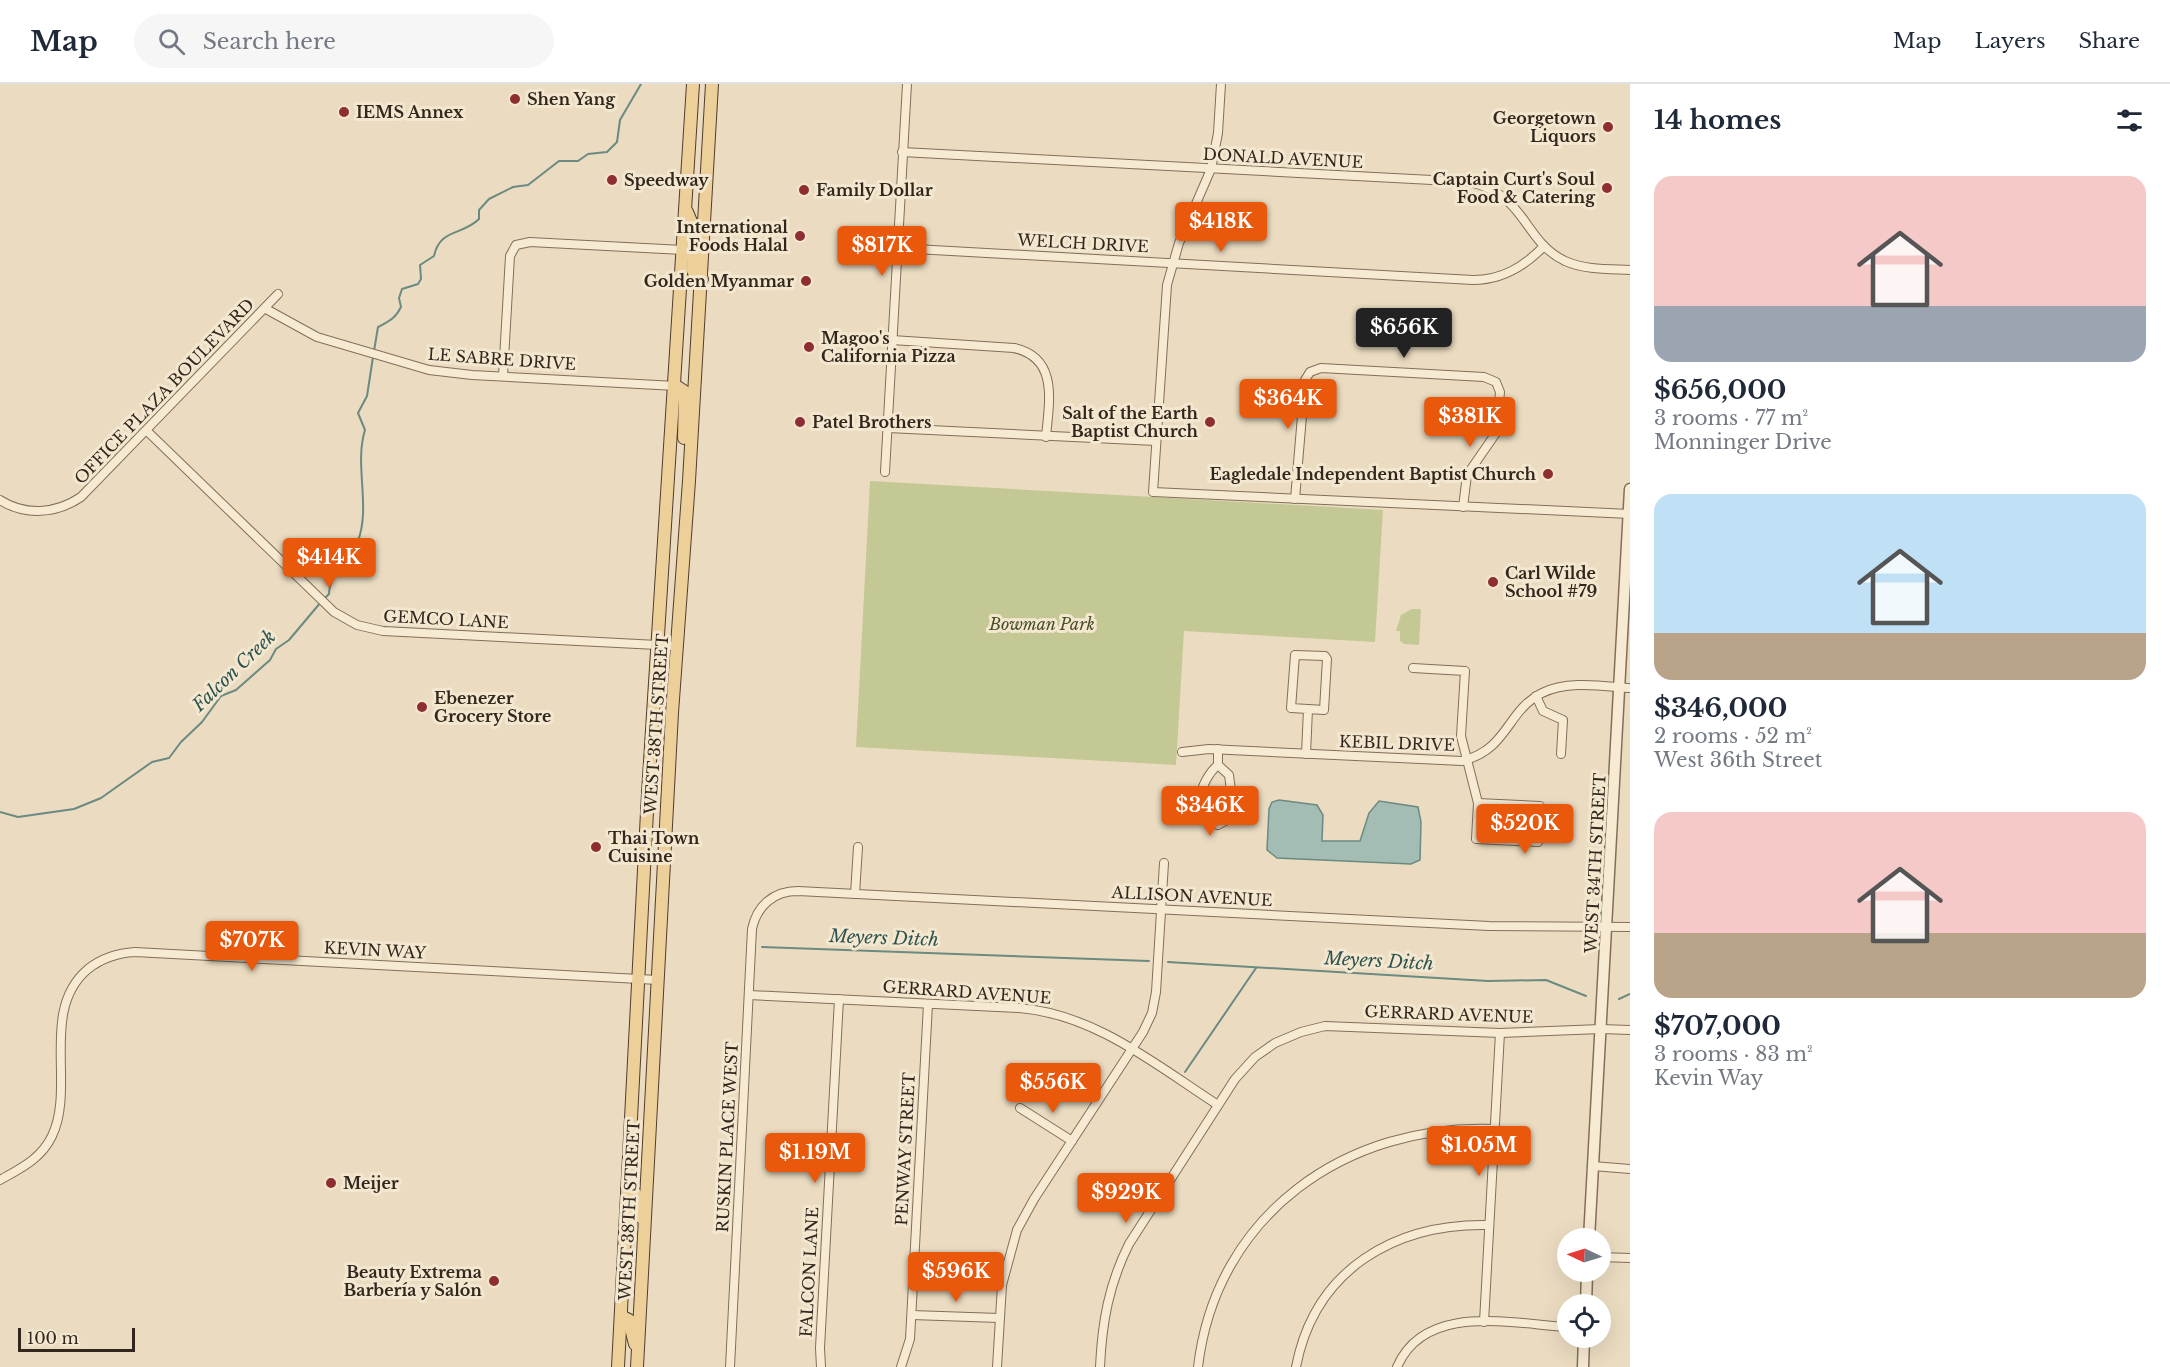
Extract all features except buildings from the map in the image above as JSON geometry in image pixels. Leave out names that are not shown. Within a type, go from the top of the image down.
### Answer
[{"type":"main road","name":"WEST 38TH STREET","points":[[618,1367],[638,980],[693,84]]},
{"type":"main road","name":"WEST 38TH STREET","points":[[638,1362],[677,646],[702,279],[712,84]]},
{"type":"main road","points":[[686,208],[693,229],[693,271],[702,279]]},
{"type":"main road","points":[[676,386],[685,392],[684,441],[689,481]]},
{"type":"main road","points":[[627,1189],[635,1193],[644,1225]]},
{"type":"main road","points":[[621,1316],[629,1320],[638,1362]]},
{"type":"street","points":[[885,472],[907,84]]},
{"type":"street","points":[[1221,84],[1218,133],[1211,169],[1172,263],[1164,299],[1153,492],[1629,514]]},
{"type":"street","name":"DONALD AVENUE","points":[[902,152],[1470,182],[1487,188],[1506,199],[1521,214],[1544,246],[1555,255],[1575,265],[1630,270]]},
{"type":"street","points":[[503,376],[510,256],[516,245],[530,242],[683,250]]},
{"type":"street","name":"WELCH DRIVE","points":[[897,248],[1480,280],[1515,270],[1544,246]]},
{"type":"street","name":"OFFICE PLAZA BOULEVARD","points":[[0,500],[18,508],[36,511],[58,509],[87,493],[278,294]]},
{"type":"street","name":"LE SABRE DRIVE","points":[[266,309],[304,332],[382,358],[439,372],[676,386]]},
{"type":"street","points":[[892,340],[1010,348],[1030,354],[1045,370],[1050,384],[1046,437]]},
{"type":"street","points":[[1295,499],[1305,380],[1310,372],[1318,368],[1344,369],[1484,377],[1496,382],[1500,392],[1497,432],[1467,475],[1463,507]]},
{"type":"street","points":[[888,428],[1156,441]]},
{"type":"street","name":"GEMCO LANE","points":[[147,431],[332,610],[353,624],[383,631],[677,646]]},
{"type":"street","name":"WEST 34TH STREET","points":[[1590,1228],[1606,926],[1625,687],[1630,489]]},
{"type":"street","points":[[1295,655],[1325,656],[1327,659],[1324,710],[1308,709],[1291,708],[1295,655]]},
{"type":"street","points":[[1413,668],[1465,671],[1461,736],[1478,803],[1476,839],[1538,842],[1540,806],[1478,803]]},
{"type":"street","name":"KEBIL DRIVE","points":[[1182,752],[1218,749],[1451,761],[1467,759],[1483,753],[1498,742],[1519,712],[1536,696],[1564,686],[1625,687]]},
{"type":"street","points":[[1536,696],[1543,711],[1563,720],[1561,754]]},
{"type":"street","points":[[1306,754],[1308,709]]},
{"type":"street","points":[[1218,749],[1218,765],[1203,783],[1200,804],[1203,819],[1218,825],[1227,820],[1232,798],[1229,775],[1218,765]]},
{"type":"street","points":[[855,894],[858,847]]},
{"type":"street","points":[[997,1367],[999,1318],[1006,1264],[1017,1230],[1144,1029],[1155,1000],[1164,863]]},
{"type":"street","name":"ALLISON AVENUE","points":[[759,910],[773,897],[787,892],[1489,927],[1630,927]]},
{"type":"street","name":"RUSKIN PLACE WEST","points":[[730,1367],[752,930],[759,910]]},
{"type":"street","name":"KEVIN WAY","points":[[0,1180],[35,1159],[51,1138],[58,1117],[63,1018],[67,1000],[85,972],[110,957],[135,952],[658,980]]},
{"type":"street","name":"GERRARD AVENUE","points":[[749,995],[1051,1012],[1095,1027],[1218,1105],[1239,1073],[1259,1053],[1284,1038],[1311,1029],[1339,1025],[1500,1034],[1601,1029],[1630,1030]]},
{"type":"street","name":"FALCON LANE","points":[[821,1367],[820,1348],[839,999]]},
{"type":"street","name":"PENWAY STREET","points":[[901,1367],[909,1345],[912,1315],[928,1004]]},
{"type":"street","points":[[1484,1322],[1500,1034]]},
{"type":"street","points":[[1100,1367],[1105,1311],[1116,1270],[1136,1233],[1218,1105]]},
{"type":"street","points":[[1020,1108],[1072,1141]]},
{"type":"street","points":[[1198,1367],[1208,1320],[1225,1278],[1253,1233],[1280,1203],[1302,1185],[1346,1157],[1389,1140],[1441,1130],[1495,1129]]},
{"type":"street","points":[[1593,1166],[1630,1169]]},
{"type":"street","points":[[1296,1367],[1303,1342],[1316,1314],[1339,1281],[1365,1258],[1392,1242],[1422,1231],[1452,1225],[1489,1225]]},
{"type":"street","points":[[1611,1257],[1630,1258]]},
{"type":"street","points":[[912,1315],[999,1318]]},
{"type":"street","points":[[1397,1367],[1405,1352],[1418,1340],[1451,1323],[1484,1322],[1557,1326]]},
{"type":"street","points":[[1583,1367],[1584,1348]]},
{"type":"green space","name":"Bowman Park","points":[[870,481],[1383,510],[1375,642],[1184,631],[1176,765],[856,747]]},
{"type":"green space","points":[[1412,609],[1421,609],[1419,645],[1404,644],[1400,641],[1400,631],[1396,631],[1401,615]]},
{"type":"water","points":[[1279,800],[1317,805],[1323,815],[1322,841],[1360,841],[1369,813],[1379,801],[1418,807],[1421,822],[1420,860],[1411,864],[1277,858],[1267,850],[1269,809],[1272,802]]},
{"type":"waterway","name":"Falcon Creek","points":[[374,351],[378,327],[391,319],[401,307],[399,298],[402,289],[418,284],[421,279],[420,265],[434,256],[441,241],[446,236],[466,228],[479,219],[479,210],[489,199],[513,187],[528,185],[559,161],[578,161],[588,154],[607,152],[617,142],[620,120],[641,84]]},
{"type":"waterway","name":"Falcon Creek","points":[[325,598],[329,594],[336,573],[355,548],[362,528],[361,457],[365,430],[358,413],[367,396],[373,357]]},
{"type":"waterway","name":"Falcon Creek","points":[[0,812],[18,817],[74,809],[101,798],[152,762],[169,758],[181,742],[202,722],[221,696],[236,690],[270,660],[276,649],[289,640],[321,602]]},
{"type":"waterway","name":"Meyers Ditch","points":[[762,947],[1149,961]]},
{"type":"waterway","name":"Meyers Ditch","points":[[1168,962],[1488,981],[1546,980],[1586,996]]},
{"type":"waterway","points":[[1185,1072],[1256,968]]},
{"type":"waterway","name":"Meyers Ditch","points":[[1619,999],[1630,994]]},
{"type":"place","name":"Shen Yang","points":[[515,99]]},
{"type":"place","name":"IEMS Annex","points":[[344,112]]},
{"type":"place","name":"Georgetown Liquors","points":[[1608,127]]},
{"type":"place","name":"Speedway","points":[[612,180]]},
{"type":"place","name":"Captain Curt's Soul Food & Catering","points":[[1607,188]]},
{"type":"place","name":"Family Dollar","points":[[804,190]]},
{"type":"place","name":"International Foods Halal","points":[[800,236]]},
{"type":"place","name":"Golden Myanmar","points":[[806,281]]},
{"type":"place","name":"Magoo's California Pizza","points":[[809,347]]},
{"type":"place","name":"Patel Brothers","points":[[800,422]]},
{"type":"place","name":"Salt of the Earth Baptist Church","points":[[1210,422]]},
{"type":"place","name":"Eagledale Independent Baptist Church","points":[[1548,474]]},
{"type":"place","name":"Carl Wilde School #79","points":[[1493,582]]},
{"type":"place","name":"Ebenezer Grocery Store","points":[[422,707]]},
{"type":"place","name":"Thai Town Cuisine","points":[[596,847]]},
{"type":"place","name":"Meijer","points":[[331,1183]]},
{"type":"place","name":"Beauty Extrema Barbería y Salón","points":[[494,1281]]}]
